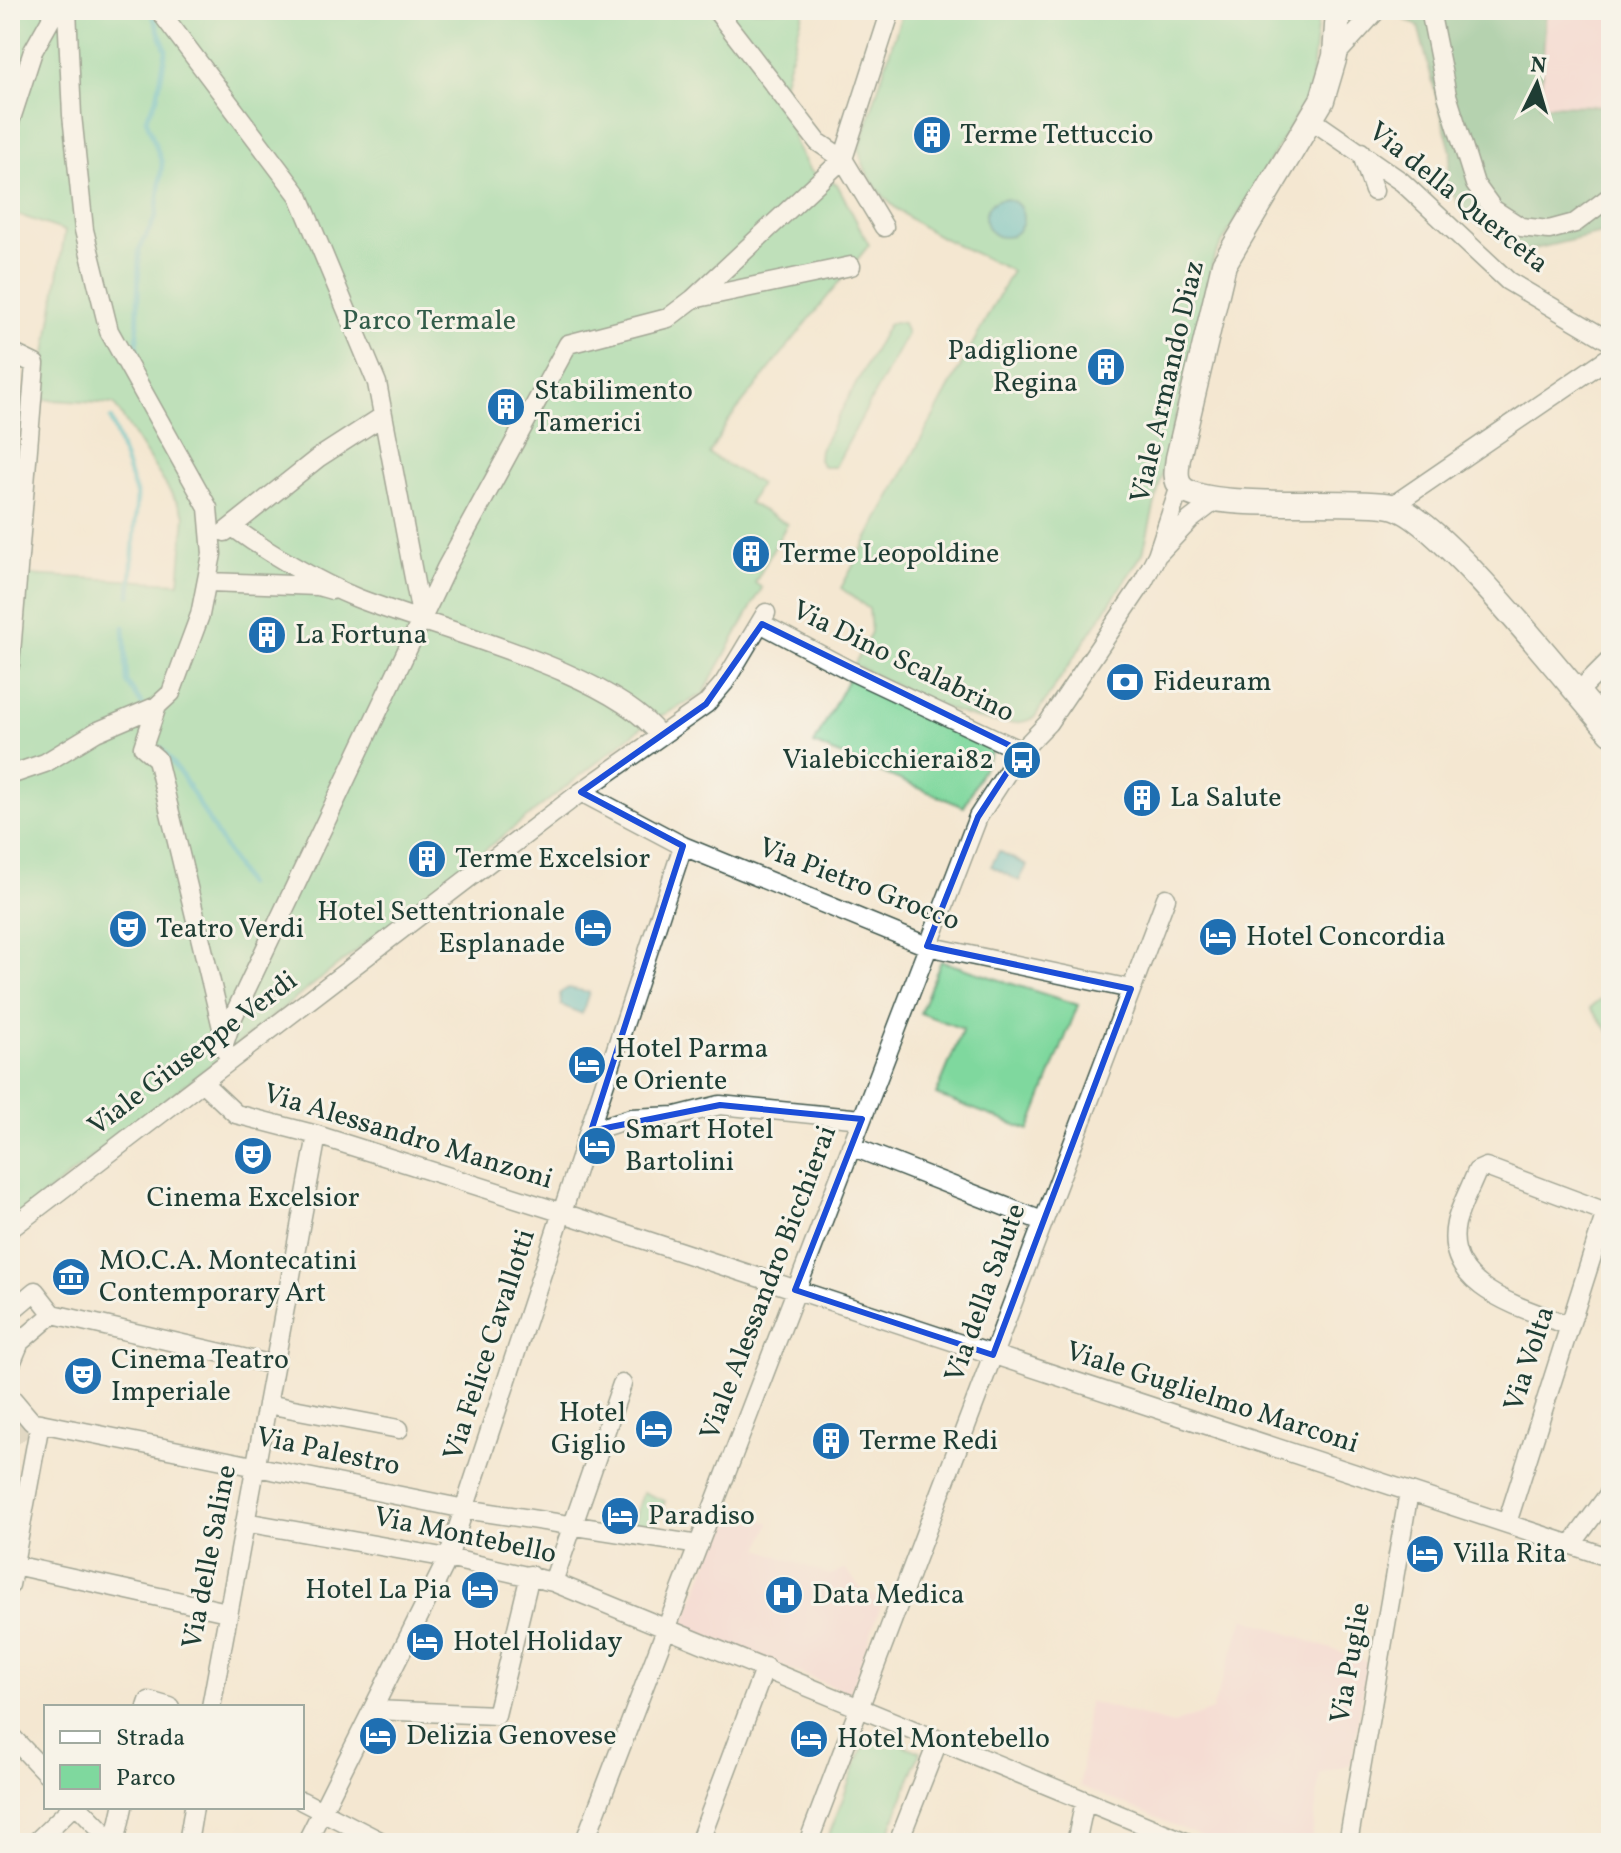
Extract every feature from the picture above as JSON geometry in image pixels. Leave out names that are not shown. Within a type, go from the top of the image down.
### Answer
[{"type":"main road","name":"Viale Armando Diaz","points":[[1180,486],[1176,473],[1178,458],[1224,264],[1312,120],[1335,56],[1338,10]]},
{"type":"main road","points":[[1180,486],[1193,496],[1216,500],[1392,506],[1409,513],[1446,544],[1611,732]]},
{"type":"street","points":[[10,122],[33,51],[56,10]]},
{"type":"street","points":[[10,775],[45,763],[96,732],[157,706],[171,693],[208,582],[213,537],[208,508],[109,331],[84,230],[72,115],[67,10]]},
{"type":"street","points":[[159,10],[299,196],[377,383],[430,622]]},
{"type":"street","points":[[716,10],[818,142],[843,159],[884,227]]},
{"type":"street","points":[[224,1036],[568,344],[668,318],[693,299],[843,159],[891,10]]},
{"type":"street","points":[[1335,56],[1377,10]]},
{"type":"street","points":[[1430,10],[1447,95],[1475,184],[1493,209],[1521,227],[1549,230],[1575,223],[1611,196]]},
{"type":"street","name":"Via della Querceta","points":[[1312,120],[1402,182],[1508,281],[1611,342]]},
{"type":"street","points":[[1361,152],[1374,191]]},
{"type":"street","points":[[693,299],[851,266]]},
{"type":"street","points":[[10,352],[35,364],[10,665]]},
{"type":"street","points":[[1392,506],[1611,356]]},
{"type":"street","points":[[213,537],[234,528],[318,458],[383,416]]},
{"type":"street","name":"Viale Armando Diaz","points":[[1021,751],[1048,723],[1142,584],[1157,555],[1180,486]]},
{"type":"street","name":"Viale Armando Diaz","points":[[1157,555],[1190,520],[1216,500]]},
{"type":"street","points":[[234,528],[355,597]]},
{"type":"street","points":[[208,582],[318,586],[430,622],[559,671],[639,711],[660,736]]},
{"type":"street","name":"Via Dino Scalabrino","points":[[764,619],[849,670],[1021,751]]},
{"type":"street","name":"Viale Giuseppe Verdi","points":[[10,1229],[581,792],[706,704],[764,619]]},
{"type":"street","points":[[1577,693],[1611,659]]},
{"type":"street","points":[[157,706],[143,747],[157,759],[224,1036],[223,1047],[231,1060]]},
{"type":"street","name":"Viale Alessandro Bicchierai","points":[[584,1843],[978,817],[1021,751]]},
{"type":"street","name":"Via Pietro Grocco","points":[[581,792],[683,846],[927,946],[1131,989]]},
{"type":"street","name":"Via Felice Cavallotti","points":[[306,1843],[448,1558],[683,846]]},
{"type":"street","name":"Via della Salute","points":[[808,1843],[1166,898]]},
{"type":"street","name":"Via Alessandro Manzoni","points":[[202,1082],[236,1114],[317,1135],[795,1290]]},
{"type":"street","points":[[591,1131],[631,1118],[676,1116],[720,1105],[862,1119]]},
{"type":"street","name":"Via delle Saline","points":[[211,1705],[317,1135]]},
{"type":"street","points":[[851,1146],[1042,1221]]},
{"type":"street","name":"Via Volta","points":[[1507,1523],[1570,1326],[1606,1212],[1486,1167],[1477,1171],[1456,1224],[1459,1259],[1470,1278],[1495,1296],[1570,1326]]},
{"type":"street","name":"Viale Guglielmo Marconi","points":[[795,1290],[1611,1558]]},
{"type":"street","points":[[10,1312],[35,1291],[53,1314],[274,1365]]},
{"type":"street","points":[[10,1366],[20,1342],[53,1314]]},
{"type":"street","points":[[553,1582],[622,1384]]},
{"type":"street","points":[[10,1396],[32,1422],[40,1423],[10,1585]]},
{"type":"street","points":[[267,1404],[399,1429]]},
{"type":"street","name":"Via Palestro","points":[[40,1423],[465,1509],[699,1545]]},
{"type":"street","points":[[1572,1544],[1611,1491]]},
{"type":"street","name":"Via Puglie","points":[[1348,1843],[1409,1492]]},
{"type":"street","name":"Via Montebello","points":[[245,1522],[448,1558],[553,1582],[939,1739]]},
{"type":"street","points":[[14,1565],[227,1612]]},
{"type":"street","points":[[374,1710],[496,1715],[530,1575]]},
{"type":"street","points":[[699,1843],[765,1667]]},
{"type":"street","points":[[10,1735],[44,1771]]},
{"type":"street","points":[[898,1843],[939,1739],[1188,1843]]},
{"type":"street","points":[[1076,1843],[1085,1801]]},
{"type":"street","points":[[304,1802],[384,1843]]},
{"type":"street","points":[[35,1843],[70,1809]]},
{"type":"street","points":[[81,1809],[114,1843]]},
{"type":"street","points":[[114,1843],[122,1809]]},
{"type":"street","points":[[188,1843],[194,1809]]},
{"type":"highlighted area","points":[[762,624],[1021,751],[978,817],[927,946],[1131,989],[993,1355],[795,1290],[862,1119],[720,1105],[591,1131],[683,846],[581,792],[706,704]]},
{"type":"shaded area","points":[[1546,10],[1611,10],[1611,106],[1540,106]]},
{"type":"shaded area","name":"Data Medica","points":[[729,1508],[770,1523],[760,1549],[830,1575],[845,1568],[861,1589],[883,1600],[850,1693],[683,1626]]},
{"type":"shaded area","points":[[1244,1618],[1368,1662],[1351,1764],[1320,1774],[1311,1843],[1217,1843],[1080,1786],[1088,1701],[1173,1724],[1212,1710]]},
{"type":"green space","name":"Parco Termale","points":[[10,10],[804,10],[783,85],[795,143],[810,171],[837,184],[869,245],[728,421],[709,454],[760,484],[749,503],[787,524],[755,583],[762,588],[703,694],[646,724],[10,1222],[10,719],[27,575],[179,583],[185,515],[114,404],[39,399],[65,231],[10,212]]},
{"type":"green space","points":[[903,10],[1319,10],[1310,92],[1214,257],[1143,553],[1034,718],[1015,723],[993,722],[944,707],[854,665],[871,632],[869,609],[841,588],[1012,271],[919,225],[880,193],[867,173],[859,149]]},
{"type":"green space","points":[[1386,10],[1546,10],[1540,105],[1611,106],[1611,231],[1518,253],[1466,215],[1446,184],[1451,152],[1418,26]]},
{"type":"green space","points":[[903,323],[907,334],[835,467],[824,467],[819,460],[820,450],[888,325]]},
{"type":"green space","points":[[850,675],[994,747],[964,807],[814,744]]},
{"type":"green space","points":[[941,961],[1078,1005],[1029,1130],[936,1095],[963,1029],[920,1013]]},
{"type":"green space","points":[[1611,991],[1611,1034],[1590,1008]]},
{"type":"green space","points":[[643,1492],[665,1501],[654,1528],[683,1539],[631,1531]]},
{"type":"green space","points":[[874,1734],[920,1752],[885,1843],[826,1843],[866,1738],[872,1740]]},
{"type":"water","points":[[1004,199],[1017,205],[1023,218],[1017,231],[1004,237],[991,231],[985,218],[991,205]]},
{"type":"water","points":[[999,851],[1027,866],[1019,881],[991,866]]},
{"type":"water","points":[[568,988],[589,992],[582,1014],[561,1005],[560,993]]},
{"type":"waterway","points":[[137,355],[139,250],[156,216],[162,163],[146,119],[157,98],[166,50],[151,11]]},
{"type":"waterway","points":[[111,419],[137,496],[130,595]]},
{"type":"waterway","points":[[124,627],[127,682],[142,704]]},
{"type":"waterway","points":[[161,748],[183,777],[246,884]]},
{"type":"tunnel","points":[[10,1439],[32,1422]]},
{"type":"place","name":"Terme Tettuccio","points":[[932,135]]},
{"type":"place","name":"Padiglione Regina","points":[[1106,367]]},
{"type":"place","name":"Stabilimento Tamerici","points":[[506,407]]},
{"type":"place","name":"Terme Leopoldine","points":[[751,554]]},
{"type":"place","name":"La Fortuna","points":[[267,635]]},
{"type":"place","name":"Fideuram","points":[[1125,682]]},
{"type":"place","name":"Vialebicchierai82","points":[[1022,760]]},
{"type":"place","name":"La Salute","points":[[1142,798]]},
{"type":"place","name":"Terme Excelsior","points":[[427,859]]},
{"type":"place","name":"Hotel Settentrionale Esplanade","points":[[593,928]]},
{"type":"place","name":"Teatro Verdi","points":[[128,929]]},
{"type":"place","name":"Hotel Concordia","points":[[1218,937]]},
{"type":"place","name":"Hotel Parma e Oriente","points":[[587,1065]]},
{"type":"place","name":"Smart Hotel Bartolini","points":[[597,1146]]},
{"type":"place","name":"Cinema Excelsior","points":[[253,1156]]},
{"type":"place","name":"MO.C.A. Montecatini Contemporary Art","points":[[71,1277]]},
{"type":"place","name":"Cinema Teatro Imperiale","points":[[83,1376]]},
{"type":"place","name":"Hotel Giglio","points":[[654,1429]]},
{"type":"place","name":"Terme Redi","points":[[831,1441]]},
{"type":"place","name":"Paradiso","points":[[620,1516]]},
{"type":"place","name":"Villa Rita","points":[[1425,1554]]},
{"type":"place","name":"Hotel La Pia","points":[[480,1590]]},
{"type":"place","name":"Data Medica","points":[[784,1595]]},
{"type":"place","name":"Hotel Holiday","points":[[425,1642]]},
{"type":"place","name":"Delizia Genovese","points":[[378,1736]]},
{"type":"place","name":"Hotel Montebello","points":[[809,1739]]}]
